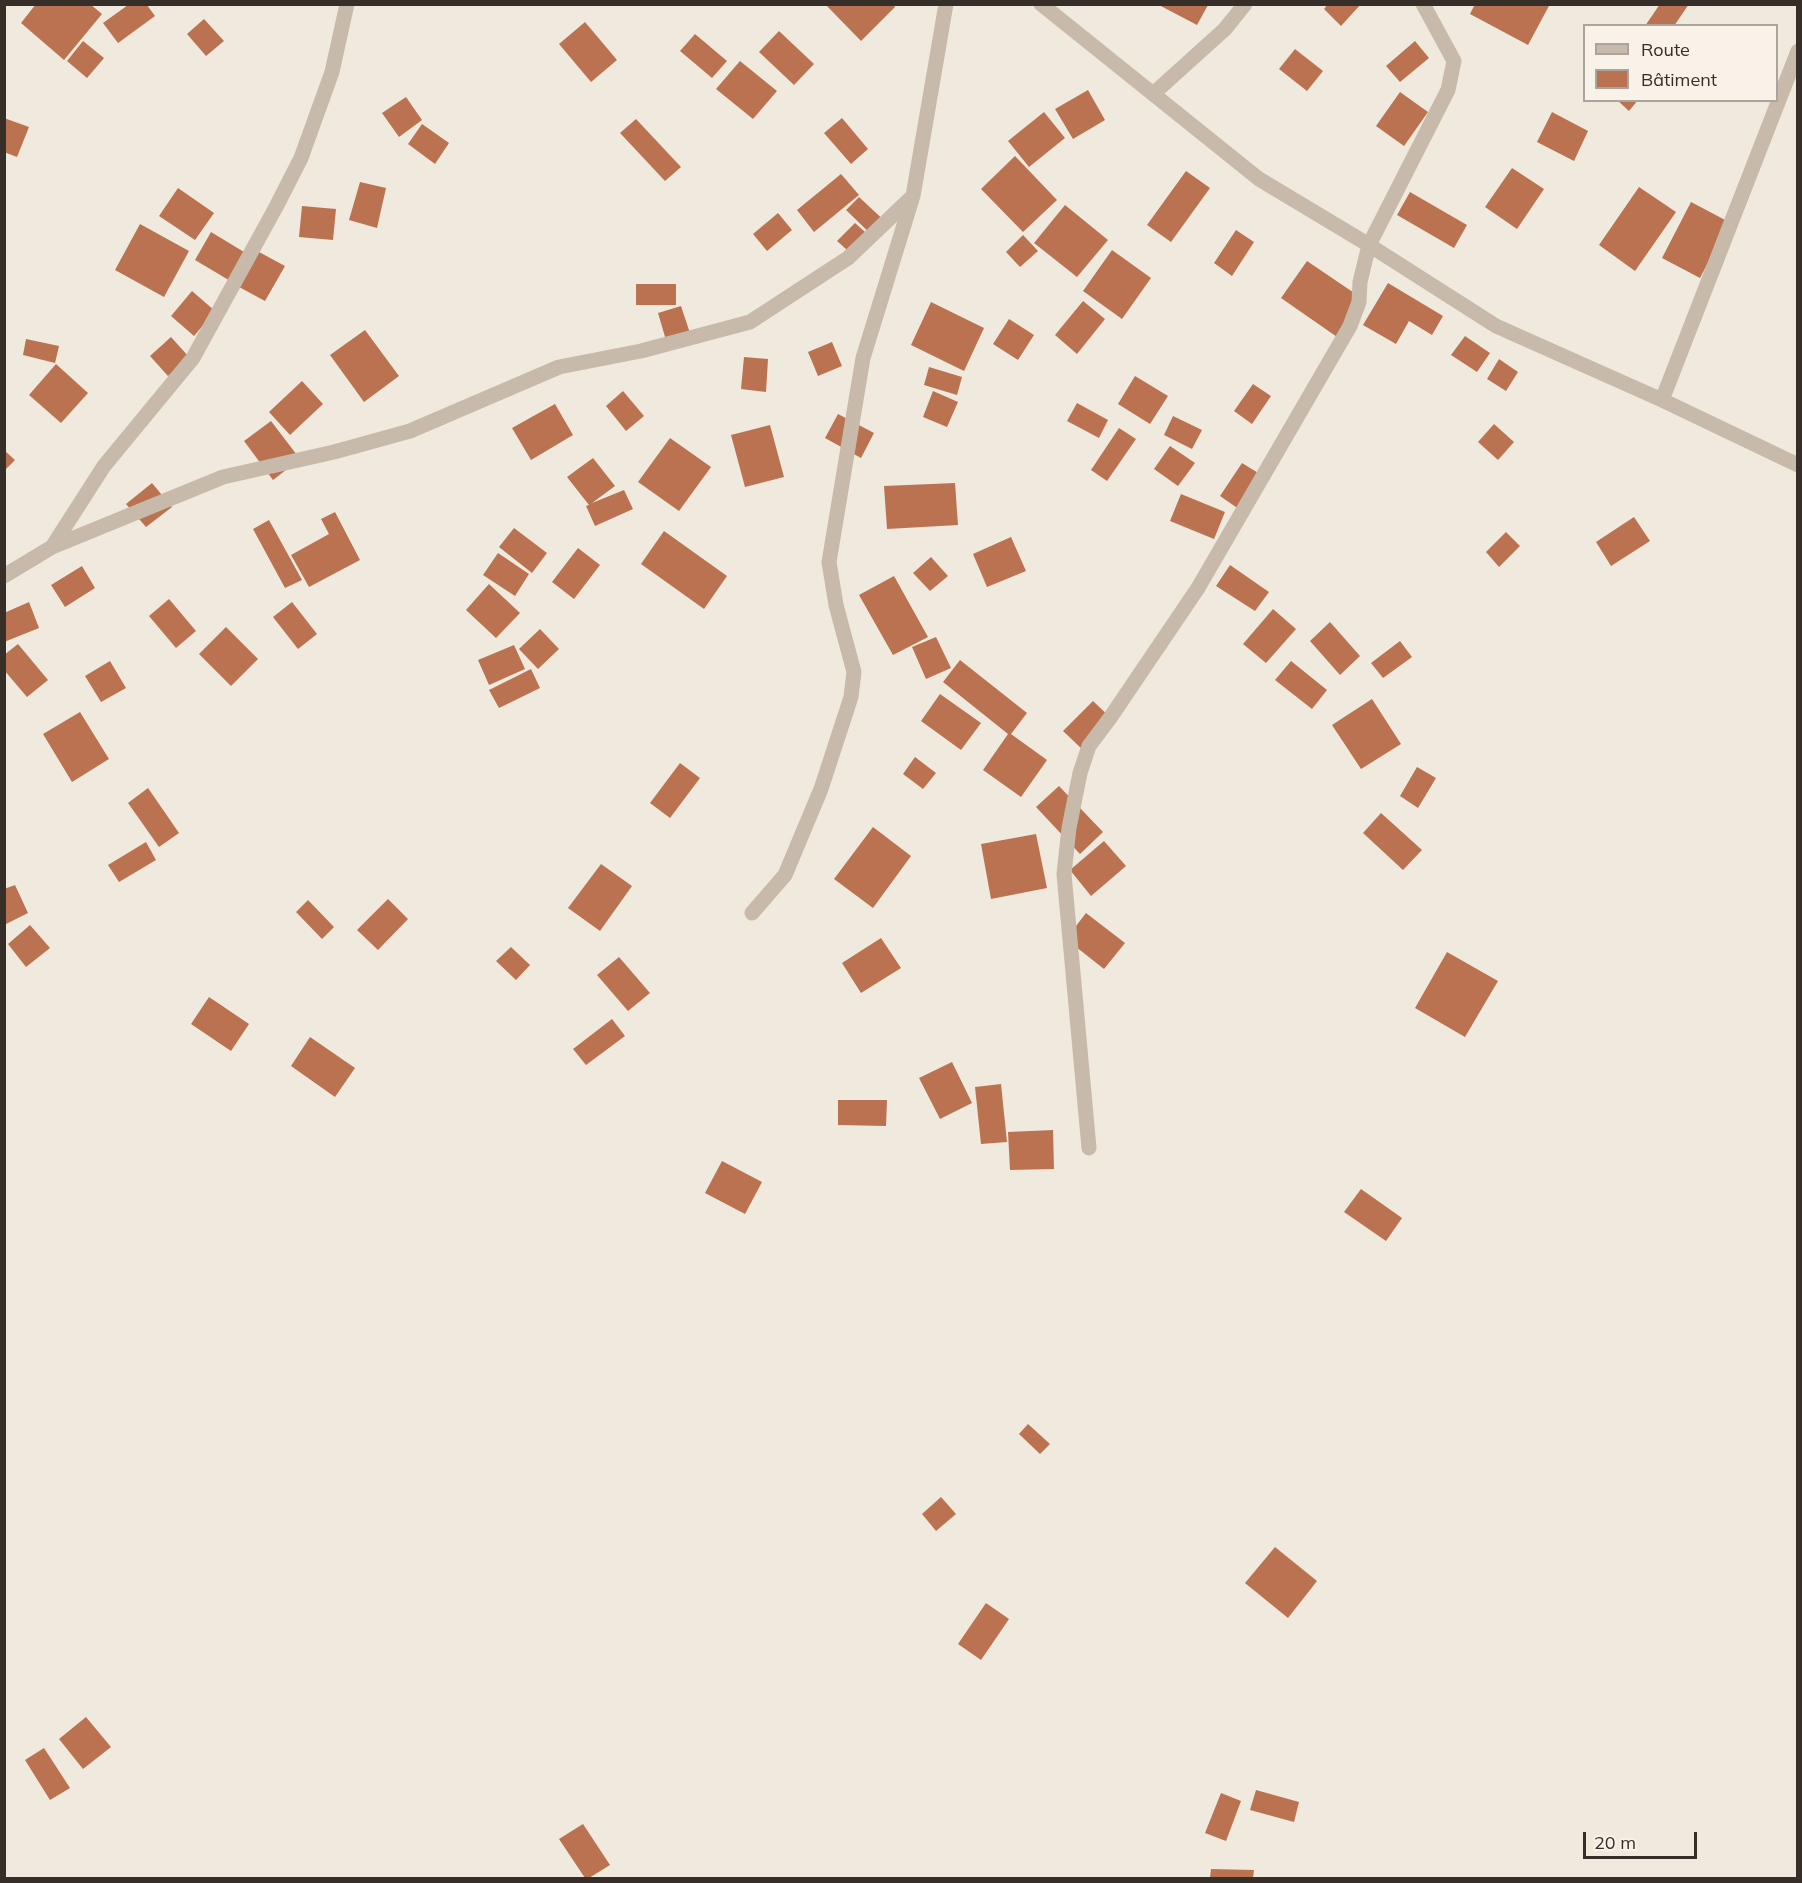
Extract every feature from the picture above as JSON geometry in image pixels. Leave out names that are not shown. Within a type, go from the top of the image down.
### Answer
[{"type":"street","points":[[52,547],[104,466],[192,358],[276,207],[302,158],[328,83],[347,4]]},
{"type":"street","points":[[752,913],[785,875],[821,789],[851,697],[854,672],[836,605],[829,562],[863,358],[913,196],[946,4]]},
{"type":"street","points":[[1041,4],[1259,179],[1369,245],[1496,326],[1662,400],[1797,465]]},
{"type":"street","points":[[1153,94],[1225,29],[1245,4]]},
{"type":"street","points":[[1089,1148],[1064,874],[1069,828],[1080,773],[1089,746],[1198,588],[1350,326],[1359,302],[1360,282],[1369,245],[1448,90],[1454,61],[1423,4]]},
{"type":"street","points":[[1778,100],[1797,51]]},
{"type":"street","points":[[1662,400],[1777,102]]},
{"type":"street","points":[[4,576],[52,547],[223,477],[334,452],[410,431],[559,367],[641,351],[750,322],[848,258],[913,196]]},
{"type":"building","points":[[36,4],[90,4],[102,14],[64,60],[21,23]]},
{"type":"building","points":[[825,4],[893,4],[895,7],[861,41]]},
{"type":"building","points":[[1157,4],[1206,4],[1208,5],[1197,25]]},
{"type":"building","points":[[1328,4],[1361,4],[1341,26],[1324,9]]},
{"type":"building","points":[[1475,4],[1550,4],[1528,45],[1470,14]]},
{"type":"building","points":[[1660,4],[1689,4],[1675,24],[1646,24]]},
{"type":"building","points":[[128,5],[147,5],[155,16],[118,43],[103,23]]},
{"type":"building","points":[[204,19],[224,41],[206,56],[187,34]]},
{"type":"building","points":[[585,22],[617,60],[591,82],[559,44]]},
{"type":"building","points":[[779,31],[814,64],[794,85],[759,52]]},
{"type":"building","points":[[695,34],[727,61],[712,78],[680,51]]},
{"type":"building","points":[[83,41],[104,58],[87,78],[67,61]]},
{"type":"building","points":[[1415,41],[1429,58],[1400,82],[1386,66]]},
{"type":"building","points":[[1295,49],[1323,71],[1307,91],[1279,69]]},
{"type":"building","points":[[740,61],[777,91],[753,119],[716,89]]},
{"type":"building","points":[[1088,90],[1105,120],[1073,139],[1055,109]]},
{"type":"building","points":[[1400,92],[1428,112],[1404,146],[1376,126]]},
{"type":"building","points":[[406,97],[422,120],[399,137],[382,113]]},
{"type":"building","points":[[1619,102],[1636,102],[1629,111]]},
{"type":"building","points":[[1044,112],[1065,138],[1029,167],[1008,141]]},
{"type":"building","points":[[1552,112],[1588,131],[1574,161],[1537,142]]},
{"type":"building","points":[[4,118],[29,127],[17,157],[4,152]]},
{"type":"building","points":[[842,118],[868,149],[851,164],[824,133]]},
{"type":"building","points":[[636,119],[681,167],[665,181],[620,133]]},
{"type":"building","points":[[422,124],[449,143],[435,164],[408,144]]},
{"type":"building","points":[[1015,156],[1057,200],[1023,232],[981,189]]},
{"type":"building","points":[[1512,168],[1544,189],[1517,229],[1485,207]]},
{"type":"building","points":[[1186,171],[1210,188],[1171,242],[1147,225]]},
{"type":"building","points":[[841,174],[859,195],[814,232],[797,210]]},
{"type":"building","points":[[360,182],[386,188],[377,228],[349,220]]},
{"type":"building","points":[[1639,187],[1676,212],[1635,271],[1599,245]]},
{"type":"building","points":[[178,188],[214,213],[195,240],[159,216]]},
{"type":"building","points":[[1410,192],[1467,225],[1454,248],[1397,215]]},
{"type":"building","points":[[859,197],[890,226],[877,240],[846,210]]},
{"type":"building","points":[[1691,202],[1729,222],[1700,278],[1662,258]]},
{"type":"building","points":[[1065,205],[1108,240],[1077,277],[1034,243]]},
{"type":"building","points":[[302,206],[336,209],[333,240],[299,237]]},
{"type":"building","points":[[778,213],[792,230],[767,251],[753,234]]},
{"type":"building","points":[[855,223],[874,240],[856,258],[837,241]]},
{"type":"building","points":[[140,224],[189,251],[164,297],[115,270]]},
{"type":"building","points":[[1236,230],[1254,242],[1232,276],[1214,263]]},
{"type":"building","points":[[211,232],[249,255],[232,282],[195,260]]},
{"type":"building","points":[[1023,235],[1038,251],[1020,267],[1006,252]]},
{"type":"building","points":[[1112,250],[1151,278],[1122,319],[1083,291]]},
{"type":"building","points":[[259,252],[285,266],[265,301],[239,287]]},
{"type":"building","points":[[1307,261],[1366,301],[1340,339],[1281,298]]},
{"type":"building","points":[[1388,283],[1443,316],[1432,335],[1409,321],[1396,344],[1363,325]]},
{"type":"building","points":[[636,284],[676,284],[676,305],[636,305]]},
{"type":"building","points":[[192,291],[215,311],[194,336],[171,316]]},
{"type":"building","points":[[1083,301],[1105,319],[1077,354],[1055,335]]},
{"type":"building","points":[[931,302],[984,328],[964,371],[911,345]]},
{"type":"building","points":[[681,306],[692,339],[668,347],[658,313]]},
{"type":"building","points":[[1009,319],[1034,335],[1018,360],[993,344]]},
{"type":"building","points":[[365,330],[399,376],[364,402],[330,355]]},
{"type":"building","points":[[1465,336],[1490,353],[1477,372],[1451,355]]},
{"type":"building","points":[[171,337],[189,357],[168,376],[150,356]]},
{"type":"building","points":[[26,339],[59,346],[55,363],[23,355]]},
{"type":"building","points":[[832,342],[842,366],[818,376],[808,352]]},
{"type":"building","points":[[744,357],[768,359],[766,392],[741,389]]},
{"type":"building","points":[[1499,359],[1518,372],[1506,391],[1487,379]]},
{"type":"building","points":[[56,364],[88,393],[61,423],[29,395]]},
{"type":"building","points":[[929,367],[962,377],[957,395],[924,385]]},
{"type":"building","points":[[1135,376],[1168,396],[1150,424],[1118,404]]},
{"type":"building","points":[[302,381],[323,404],[290,435],[269,412]]},
{"type":"building","points":[[1253,384],[1271,396],[1252,424],[1234,411]]},
{"type":"building","points":[[623,391],[644,416],[626,431],[606,406]]},
{"type":"building","points":[[933,391],[958,402],[947,427],[923,417]]},
{"type":"building","points":[[1077,403],[1108,420],[1099,438],[1067,421]]},
{"type":"building","points":[[555,404],[573,435],[531,460],[512,428]]},
{"type":"building","points":[[838,414],[874,433],[861,458],[825,438]]},
{"type":"building","points":[[1173,416],[1202,430],[1192,449],[1164,435]]},
{"type":"building","points":[[271,421],[300,459],[273,480],[244,441]]},
{"type":"building","points":[[1494,424],[1514,442],[1498,460],[1478,442]]},
{"type":"building","points":[[770,425],[784,477],[745,487],[731,435]]},
{"type":"building","points":[[1119,428],[1136,439],[1107,481],[1091,470]]},
{"type":"building","points":[[670,438],[711,467],[679,511],[638,482]]},
{"type":"building","points":[[1170,446],[1195,463],[1178,486],[1154,469]]},
{"type":"building","points":[[4,450],[15,460],[4,471]]},
{"type":"building","points":[[593,458],[615,486],[592,503],[624,490],[633,509],[595,526],[586,506],[589,505],[567,477]]},
{"type":"building","points":[[1242,463],[1268,479],[1246,514],[1220,496]]},
{"type":"building","points":[[152,483],[172,507],[146,527],[126,504]]},
{"type":"building","points":[[955,483],[958,525],[887,529],[884,486]]},
{"type":"building","points":[[1181,494],[1225,512],[1214,539],[1170,521]]},
{"type":"building","points":[[335,512],[360,560],[309,587],[291,555],[329,534],[321,519]]},
{"type":"building","points":[[1634,517],[1650,541],[1611,566],[1596,542]]},
{"type":"building","points":[[269,520],[302,580],[285,588],[253,529]]},
{"type":"building","points":[[514,528],[547,553],[532,573],[499,547]]},
{"type":"building","points":[[664,531],[727,576],[704,609],[641,564]]},
{"type":"building","points":[[1506,532],[1520,546],[1499,567],[1486,552]]},
{"type":"building","points":[[1011,537],[1026,571],[987,587],[973,554]]},
{"type":"building","points":[[578,548],[600,565],[574,599],[552,582]]},
{"type":"building","points":[[498,553],[529,574],[515,596],[483,575]]},
{"type":"building","points":[[931,557],[948,576],[930,591],[913,573]]},
{"type":"building","points":[[1230,565],[1269,592],[1255,611],[1216,586]]},
{"type":"building","points":[[82,566],[95,588],[65,607],[51,585]]},
{"type":"building","points":[[894,576],[928,637],[893,655],[859,595]]},
{"type":"building","points":[[489,584],[520,613],[496,638],[466,610]]},
{"type":"building","points":[[169,599],[196,631],[176,648],[149,616]]},
{"type":"building","points":[[29,602],[39,628],[4,642],[4,613]]},
{"type":"building","points":[[292,602],[317,634],[298,649],[273,617]]},
{"type":"building","points":[[1273,609],[1296,629],[1266,663],[1243,644]]},
{"type":"building","points":[[1330,622],[1360,656],[1340,675],[1310,641]]},
{"type":"building","points":[[226,627],[258,659],[231,686],[199,654]]},
{"type":"building","points":[[540,629],[559,649],[538,669],[519,649]]},
{"type":"building","points":[[936,637],[951,668],[926,679],[912,647]]},
{"type":"building","points":[[1400,641],[1412,657],[1383,678],[1371,663]]},
{"type":"building","points":[[18,644],[48,680],[27,697],[4,670],[4,655]]},
{"type":"building","points":[[514,645],[525,669],[489,685],[478,660]]},
{"type":"building","points":[[960,660],[1027,713],[1011,734],[1047,760],[1021,797],[983,770],[1008,734],[943,682]]},
{"type":"building","points":[[110,661],[126,688],[101,702],[85,676]]},
{"type":"building","points":[[1291,661],[1327,690],[1312,709],[1275,680]]},
{"type":"building","points":[[531,669],[540,688],[499,708],[489,690]]},
{"type":"building","points":[[940,694],[981,723],[961,750],[921,721]]},
{"type":"building","points":[[1372,699],[1401,744],[1361,769],[1332,725]]},
{"type":"building","points":[[1093,701],[1113,720],[1083,750],[1063,731]]},
{"type":"building","points":[[80,712],[109,759],[72,782],[43,734]]},
{"type":"building","points":[[915,757],[936,773],[923,789],[903,774]]},
{"type":"building","points":[[680,763],[700,778],[670,818],[650,803]]},
{"type":"building","points":[[1417,767],[1436,778],[1418,808],[1400,796]]},
{"type":"building","points":[[1059,786],[1103,832],[1080,854],[1036,807]]},
{"type":"building","points":[[148,788],[179,833],[159,847],[128,803]]},
{"type":"building","points":[[1381,813],[1422,850],[1403,870],[1363,833]]},
{"type":"building","points":[[873,827],[911,856],[873,908],[834,879]]},
{"type":"building","points":[[1036,834],[1047,888],[991,899],[981,844]]},
{"type":"building","points":[[1104,841],[1126,866],[1091,896],[1070,870]]},
{"type":"building","points":[[146,842],[156,860],[119,882],[108,865]]},
{"type":"building","points":[[601,864],[632,886],[600,931],[568,908]]},
{"type":"building","points":[[15,885],[28,913],[4,925],[4,889]]},
{"type":"building","points":[[388,899],[408,919],[378,950],[357,930]]},
{"type":"building","points":[[308,900],[334,927],[322,939],[296,912]]},
{"type":"building","points":[[1086,913],[1125,943],[1104,969],[1066,939]]},
{"type":"building","points":[[30,925],[50,948],[26,967],[8,944]]},
{"type":"building","points":[[881,938],[901,968],[861,993],[842,963]]},
{"type":"building","points":[[511,947],[530,965],[516,980],[496,961]]},
{"type":"building","points":[[1447,952],[1498,981],[1465,1037],[1415,1008]]},
{"type":"building","points":[[619,957],[650,993],[628,1011],[597,975]]},
{"type":"building","points":[[209,997],[249,1024],[231,1051],[191,1024]]},
{"type":"building","points":[[612,1019],[625,1036],[586,1065],[573,1049]]},
{"type":"building","points":[[310,1037],[355,1068],[335,1097],[291,1066]]},
{"type":"building","points":[[952,1062],[972,1103],[940,1119],[919,1078]]},
{"type":"building","points":[[1001,1084],[1007,1142],[981,1144],[975,1087]]},
{"type":"building","points":[[838,1100],[887,1100],[886,1126],[838,1125]]},
{"type":"building","points":[[1053,1130],[1054,1169],[1010,1170],[1008,1132]]},
{"type":"building","points":[[722,1161],[762,1182],[745,1214],[705,1193]]},
{"type":"building","points":[[1361,1189],[1402,1218],[1386,1241],[1344,1212]]},
{"type":"building","points":[[1028,1424],[1050,1444],[1040,1454],[1019,1434]]},
{"type":"building","points":[[941,1497],[956,1514],[936,1531],[922,1514]]},
{"type":"building","points":[[1275,1547],[1317,1581],[1288,1618],[1245,1583]]},
{"type":"building","points":[[986,1603],[1009,1619],[981,1660],[958,1644]]},
{"type":"building","points":[[86,1717],[111,1747],[83,1769],[59,1739]]},
{"type":"building","points":[[44,1748],[70,1788],[50,1800],[25,1760]]},
{"type":"building","points":[[1256,1790],[1299,1802],[1294,1822],[1250,1810]]},
{"type":"building","points":[[1221,1793],[1241,1801],[1226,1841],[1205,1833]]},
{"type":"building","points":[[583,1824],[610,1865],[589,1878],[585,1878],[559,1839]]},
{"type":"building","points":[[1211,1869],[1254,1870],[1253,1878],[1210,1878]]}]
